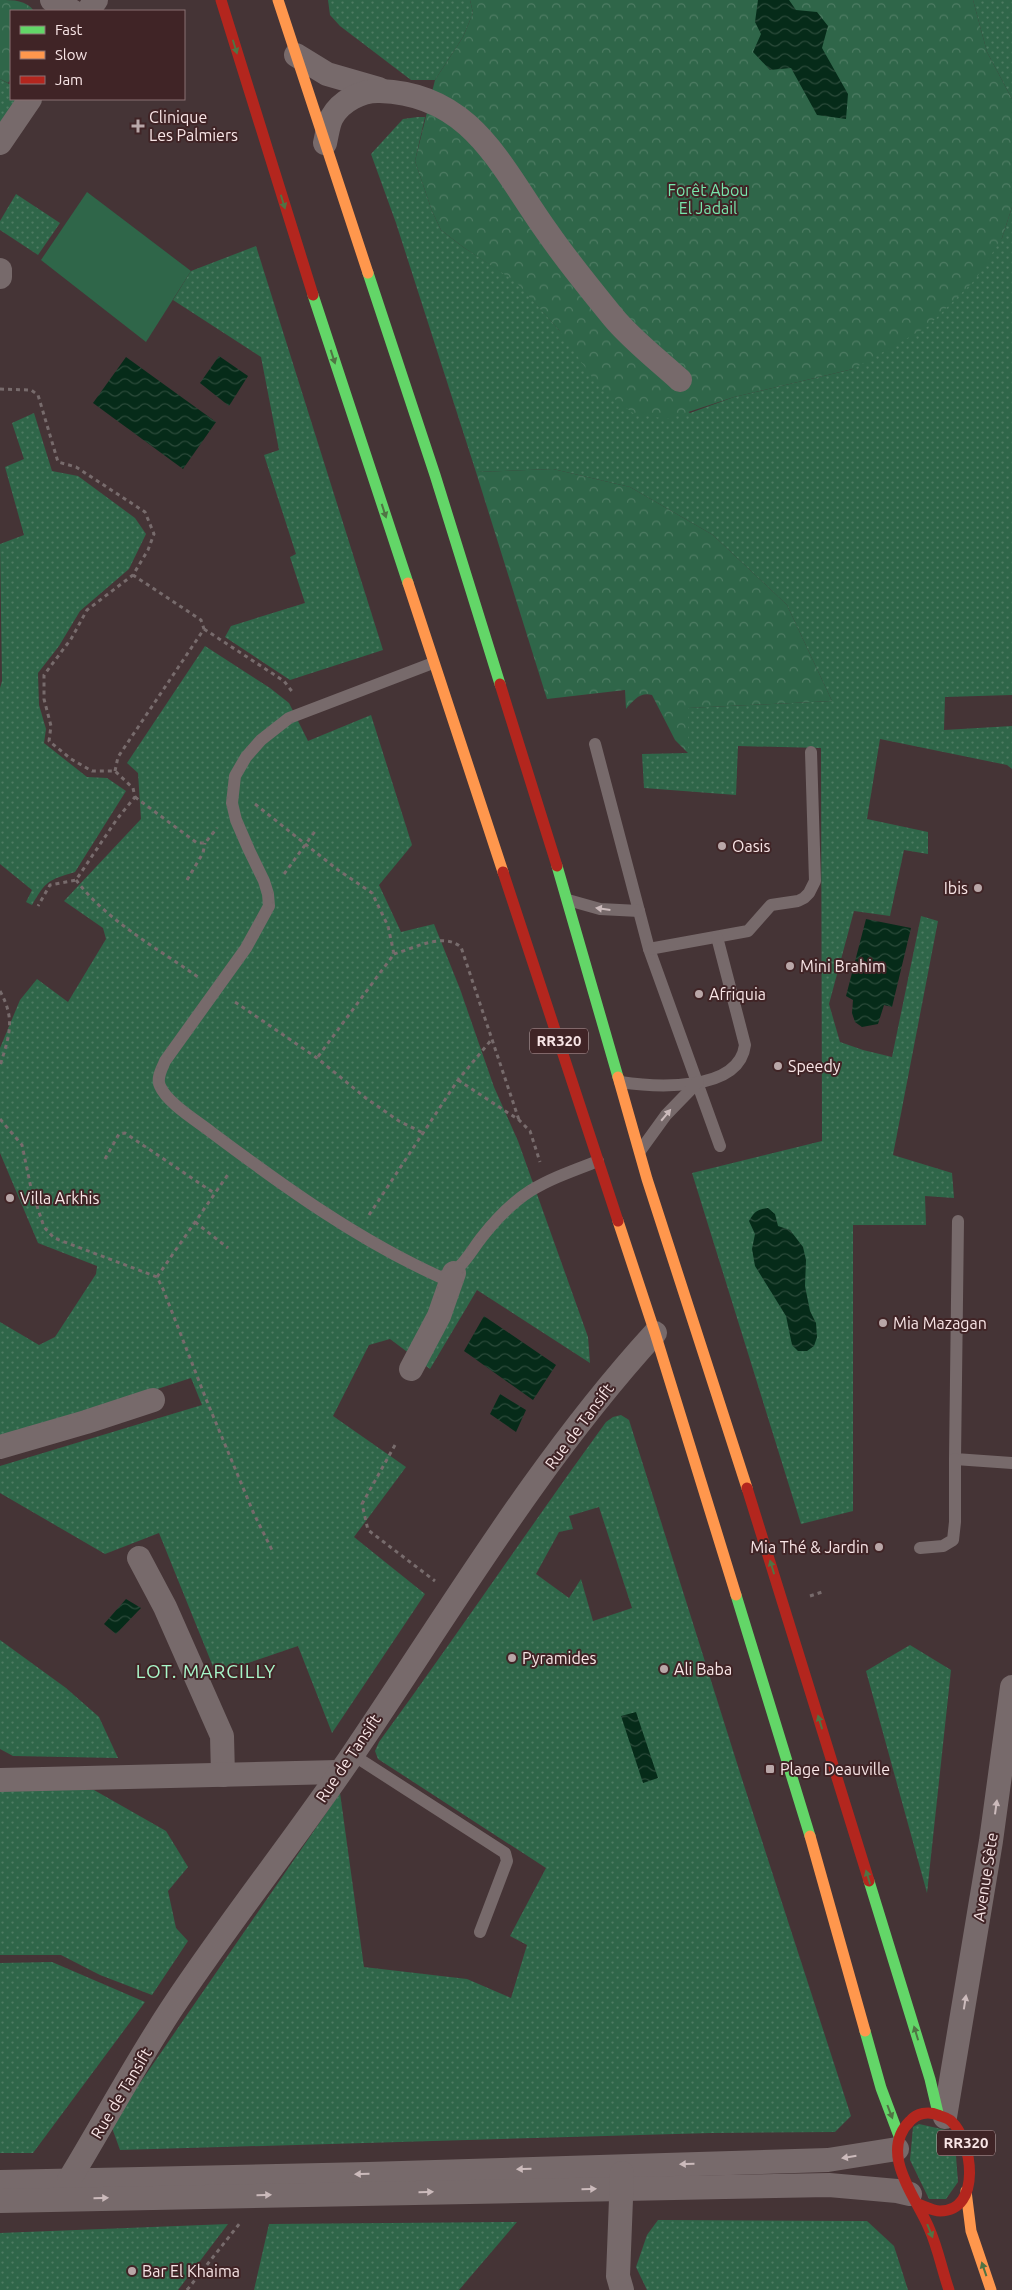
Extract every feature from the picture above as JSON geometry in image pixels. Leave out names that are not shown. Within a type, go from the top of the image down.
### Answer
[{"type":"highway","name":"RR320","points":[[221,0],[320,317],[655,1333],[810,1840],[898,2143],[900,2166],[933,2239],[948,2290]]},
{"type":"highway","name":"RR320","points":[[278,0],[435,475],[567,899],[640,1152],[809,1685],[930,2079],[942,2115],[959,2129],[967,2144],[972,2172],[966,2192],[971,2231],[991,2290]]},
{"type":"highway","name":"RR320","points":[[898,2143],[902,2130],[913,2116],[922,2113],[942,2115]]},
{"type":"highway","points":[[914,2199],[934,2211],[947,2211],[960,2202],[966,2192]]},
{"type":"street","points":[[52,0],[70,10]]},
{"type":"street","points":[[296,55],[327,74],[428,100],[447,108],[480,135],[501,162],[548,234],[615,320],[680,380]]},
{"type":"street","points":[[325,143],[332,117],[342,106],[355,96],[371,90],[388,91]]},
{"type":"street","points":[[0,143],[29,100]]},
{"type":"street","points":[[0,270],[0,277]]},
{"type":"street","points":[[410,1369],[439,1316],[454,1273]]},
{"type":"street","name":"Rue de Tansift","points":[[69,2190],[170,2012],[283,1854],[456,1596],[602,1394],[655,1333]]},
{"type":"street","points":[[0,1447],[153,1400]]},
{"type":"street","points":[[139,1558],[165,1607],[222,1736],[223,1775]]},
{"type":"street","name":"Avenue Sète","points":[[942,2115],[954,2067],[991,1841],[1012,1687]]},
{"type":"street","points":[[0,1780],[223,1775],[345,1763]]},
{"type":"street","points":[[0,2182],[69,2190],[262,2195],[623,2177],[828,2160],[898,2143]]},
{"type":"street","points":[[622,2290],[618,2276],[623,2177]]},
{"type":"street","points":[[0,2200],[69,2190],[623,2177],[829,2185],[896,2191],[914,2199]]},
{"type":"lane","points":[[434,663],[289,718],[261,740],[246,757],[235,776],[232,789],[232,803],[236,820],[268,894],[269,906],[246,948],[165,1061],[158,1081],[169,1098],[283,1185],[404,1261],[440,1278],[454,1273],[500,1217],[518,1199],[546,1180],[598,1161]]},
{"type":"lane","points":[[595,744],[649,948],[720,1146]]},
{"type":"lane","points":[[649,948],[748,931],[771,905],[798,901],[809,893],[815,881],[811,752]]},
{"type":"lane","points":[[567,899],[600,909],[640,911]]},
{"type":"lane","points":[[620,1082],[659,1086],[698,1082],[734,1068],[744,1054],[743,1036],[717,937]]},
{"type":"lane","points":[[640,1152],[666,1115],[698,1082]]},
{"type":"lane","points":[[920,1548],[943,1546],[952,1540],[955,1522],[958,1221]]},
{"type":"lane","points":[[955,1458],[1012,1463]]},
{"type":"lane","points":[[345,1763],[505,1854],[507,1861],[480,1932]]},
{"type":"path","points":[[0,389],[31,390],[38,395],[58,462],[76,467],[145,512],[154,534],[148,550],[133,575],[88,610],[72,638],[44,675],[44,699],[51,726],[49,741],[71,759],[92,771],[114,771],[133,788],[135,798],[197,843],[205,843]]},
{"type":"path","points":[[133,575],[201,620],[204,629],[284,682],[298,699],[302,713]]},
{"type":"path","points":[[114,771],[118,757],[204,629]]},
{"type":"path","points":[[232,789],[372,893],[388,926],[394,954]]},
{"type":"path","points":[[38,906],[50,885],[76,880],[117,819],[135,798]]},
{"type":"path","points":[[187,880],[203,853],[205,843],[214,834],[232,803]]},
{"type":"path","points":[[268,894],[316,830]]},
{"type":"path","points":[[76,880],[87,895],[125,926],[317,1058],[367,1099],[399,1121],[423,1133]]},
{"type":"path","points":[[317,1058],[394,954],[442,940],[453,941],[461,948],[519,1120]]},
{"type":"path","points":[[0,990],[11,1018],[8,1038],[0,1066]]},
{"type":"path","points":[[358,1232],[458,1080],[492,1039]]},
{"type":"path","points":[[458,1080],[519,1120],[530,1131],[546,1180]]},
{"type":"path","points":[[0,1118],[22,1145],[34,1196],[44,1227],[54,1238],[157,1277],[250,1505],[273,1552]]},
{"type":"path","points":[[105,1159],[119,1134],[125,1134],[214,1193]]},
{"type":"path","points":[[157,1277],[242,1154]]},
{"type":"path","points":[[195,1222],[228,1248]]},
{"type":"path","points":[[395,1445],[362,1504],[368,1530],[456,1596]]},
{"type":"path","points":[[187,2290],[262,2195]]},
{"type":"green space","points":[[0,0],[15,1],[23,3],[33,10],[10,10],[10,80],[8,83],[0,79]]},
{"type":"green space","points":[[328,0],[470,0],[473,13],[463,37],[435,80],[411,80],[340,26],[330,15]]},
{"type":"green space","name":"Forêt Abou El Jadail","points":[[470,0],[973,0],[987,52],[1012,99],[1012,207],[1002,238],[975,280],[927,327],[853,369],[734,397],[667,419],[633,413],[599,387],[559,330],[516,282],[441,230],[432,211],[415,161],[435,80],[463,37],[473,13]]},
{"type":"green space","points":[[973,0],[1012,0],[1012,99],[987,52]]},
{"type":"green space","points":[[0,79],[10,84],[10,100],[22,100],[0,135]]},
{"type":"green space","points":[[425,117],[415,161],[432,211],[441,230],[463,247],[516,281],[559,330],[690,413],[734,397],[853,369],[1002,238],[1012,207],[1012,695],[945,697],[944,730],[1012,726],[1012,769],[1007,765],[880,739],[867,819],[928,832],[928,854],[904,850],[890,916],[854,911],[829,1004],[840,1042],[892,1057],[921,916],[938,921],[893,1155],[952,1173],[954,1198],[925,1196],[926,1225],[853,1225],[853,1511],[801,1524],[692,1173],[822,1141],[821,748],[738,746],[736,795],[644,788],[642,754],[688,753],[688,708],[832,701],[787,605],[713,535],[630,487],[553,469],[476,472],[396,223],[371,154],[403,119]]},
{"type":"green space","points":[[87,192],[191,271],[146,342],[41,260]]},
{"type":"green space","points":[[16,194],[60,223],[38,255],[0,230],[0,221]]},
{"type":"green space","points":[[256,246],[383,650],[290,680],[225,637],[231,626],[305,603],[290,557],[296,554],[264,455],[279,450],[261,357],[173,300],[191,271]]},
{"type":"green space","points":[[34,413],[52,471],[78,476],[135,518],[146,534],[129,569],[80,611],[59,646],[38,673],[39,705],[46,729],[44,743],[87,777],[107,778],[126,791],[75,872],[49,882],[32,905],[26,902],[32,890],[0,864],[0,688],[2,681],[0,544],[24,535],[5,467],[24,459],[12,423]]},
{"type":"green space","points":[[553,469],[630,487],[713,535],[787,605],[832,701],[688,708],[688,753],[675,740],[652,695],[641,696],[626,709],[625,690],[547,699],[476,472]]},
{"type":"green space","points":[[205,646],[270,688],[289,703],[308,741],[371,715],[412,845],[379,885],[401,932],[434,924],[460,989],[494,1087],[518,1141],[588,1337],[590,1363],[477,1290],[430,1369],[390,1339],[369,1345],[333,1416],[406,1467],[354,1537],[425,1594],[332,1733],[298,1646],[216,1674],[159,1533],[105,1554],[0,1493],[0,1466],[202,1405],[191,1378],[59,1421],[0,1437],[0,1322],[39,1345],[55,1337],[96,1274],[97,1266],[38,1243],[0,1153],[0,1048],[20,1000],[37,979],[68,1002],[106,939],[103,928],[64,901],[141,819],[138,773],[127,763]]},
{"type":"green space","points":[[621,1415],[629,1420],[851,2116],[835,2132],[711,2133],[120,2150],[111,2125],[340,1793],[364,1967],[467,1979],[511,1998],[527,1945],[510,1936],[546,1868],[378,1759],[375,1751],[379,1742],[577,1462],[606,1422],[613,1417]],"holes":[[[599,1507],[632,1608],[593,1621],[581,1579],[569,1598],[536,1574],[559,1532],[573,1529],[569,1516]]]},
{"type":"green space","points":[[0,1640],[66,1688],[99,1717],[118,1758],[13,1756],[0,1749]]},
{"type":"green space","points":[[910,1645],[951,1670],[927,1893],[866,1671]]},
{"type":"green space","points":[[0,1789],[94,1790],[166,1831],[188,1867],[168,1891],[176,1928],[188,1941],[152,1995],[100,1975],[61,1955],[0,1955]]},
{"type":"green space","points":[[52,1962],[145,2002],[33,2153],[0,2153],[0,1963]]},
{"type":"green space","points":[[919,2124],[946,2130],[956,2156],[958,2182],[946,2199],[929,2199],[910,2160],[913,2127]]},
{"type":"green space","points":[[658,2220],[867,2221],[894,2246],[908,2290],[647,2290],[636,2267],[647,2235]]},
{"type":"green space","points":[[517,2222],[459,2290],[254,2290],[269,2224]]},
{"type":"green space","points":[[228,2224],[178,2290],[0,2290],[0,2233]]},
{"type":"water","points":[[758,0],[789,0],[796,10],[817,12],[828,26],[822,48],[848,94],[846,119],[817,115],[791,68],[770,70],[753,52],[761,34],[755,22]]},
{"type":"water","points":[[219,356],[248,376],[229,406],[200,383]]},
{"type":"water","points":[[126,357],[216,422],[183,469],[93,403]]},
{"type":"water","points":[[866,919],[911,928],[892,1007],[884,1005],[878,1024],[862,1027],[855,1022],[852,1013],[853,1000],[846,996]]},
{"type":"water","points":[[768,1208],[775,1214],[778,1226],[790,1230],[803,1247],[806,1260],[805,1286],[810,1311],[816,1323],[817,1337],[814,1346],[807,1351],[798,1351],[792,1345],[786,1316],[755,1266],[752,1249],[755,1234],[749,1221],[757,1212]]},
{"type":"water","points":[[484,1316],[556,1365],[533,1400],[464,1351]]},
{"type":"water","points":[[500,1394],[526,1410],[516,1432],[490,1414]]},
{"type":"water","points":[[126,1599],[141,1608],[116,1634],[104,1624]]},
{"type":"water","points":[[636,1712],[658,1778],[643,1783],[621,1716]]},
{"type":"traffic: fast","points":[[368,273],[435,475],[500,684]]},
{"type":"traffic: fast","points":[[313,295],[408,583]]},
{"type":"traffic: fast","points":[[557,866],[618,1077]]},
{"type":"traffic: fast","points":[[736,1595],[810,1836]]},
{"type":"traffic: fast","points":[[869,1881],[930,2079],[938,2113]]},
{"type":"traffic: fast","points":[[865,2031],[881,2088],[899,2136]]},
{"type":"traffic: slow","points":[[278,0],[368,273]]},
{"type":"traffic: slow","points":[[408,583],[503,872]]},
{"type":"traffic: slow","points":[[618,1077],[647,1179],[747,1488]]},
{"type":"traffic: slow","points":[[618,1221],[655,1333],[736,1595]]},
{"type":"traffic: slow","points":[[810,1836],[865,2031]]},
{"type":"traffic: slow","points":[[966,2191],[971,2231],[991,2290]]},
{"type":"traffic: jam","points":[[221,0],[313,295]]},
{"type":"traffic: jam","points":[[500,684],[557,866]]},
{"type":"traffic: jam","points":[[503,872],[618,1221]]},
{"type":"traffic: jam","points":[[747,1488],[869,1881]]},
{"type":"traffic: jam","points":[[918,2204],[937,2211],[953,2208],[963,2200],[968,2188],[970,2173],[968,2158],[959,2131],[950,2120],[930,2113],[913,2118],[901,2134],[898,2147],[899,2161],[909,2189],[932,2236],[949,2290]]},
{"type":"place","name":"Clinique Les Palmiers","points":[[138,126]]},
{"type":"place","name":"Oasis","points":[[722,846]]},
{"type":"place","name":"Ibis","points":[[978,888]]},
{"type":"place","name":"Mini Brahim","points":[[790,966]]},
{"type":"place","name":"Afriquia","points":[[699,994]]},
{"type":"place","name":"Speedy","points":[[778,1066]]},
{"type":"place","name":"Villa Arkhis","points":[[10,1198]]},
{"type":"place","name":"Mia Mazagan","points":[[883,1323]]},
{"type":"place","name":"Mia Thé & Jardin","points":[[879,1547]]},
{"type":"place","name":"Pyramides","points":[[512,1658]]},
{"type":"place","name":"Ali Baba","points":[[664,1669]]},
{"type":"place","name":"Plage Deauville","points":[[770,1769]]},
{"type":"place","name":"Bar El Khaima","points":[[132,2271]]},
{"type":"district","name":"LOT. MARCILLY","points":[[206,1671]]}]
